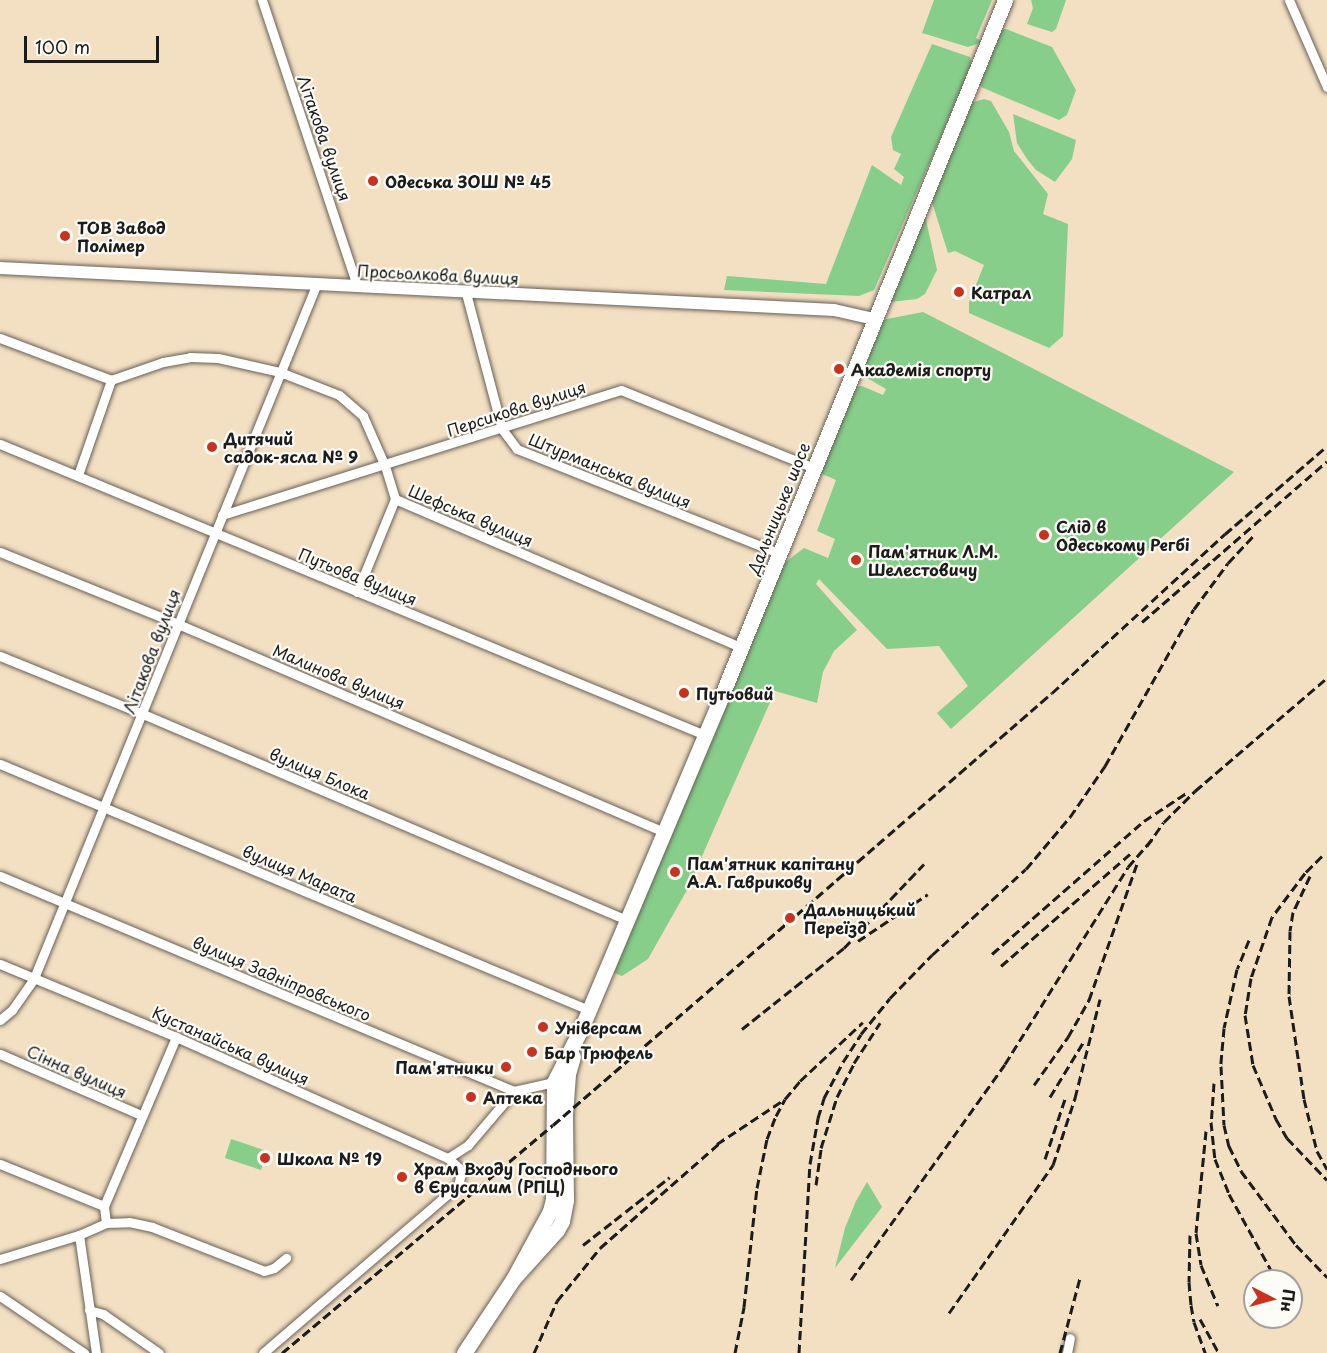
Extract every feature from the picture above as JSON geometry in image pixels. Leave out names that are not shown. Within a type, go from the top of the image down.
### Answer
[{"type":"main road","name":"Дальницьке шосе","points":[[581,1029],[705,735],[1005,0]]},
{"type":"main road","points":[[464,1353],[513,1279],[550,1210],[554,1186],[554,1082],[581,1029]]},
{"type":"main road","points":[[513,1279],[557,1230],[565,1210],[567,1083],[581,1029]]},
{"type":"street","name":"Літакова вулиця","points":[[262,0],[357,286]]},
{"type":"street","points":[[1289,0],[1327,87]]},
{"type":"street","name":"Просьолкова вулиця","points":[[0,268],[834,310],[874,319]]},
{"type":"street","name":"Літакова вулиця","points":[[0,1020],[12,1010],[34,978],[63,902],[143,714],[213,534],[317,284]]},
{"type":"street","name":"Штурманська вулиця","points":[[465,293],[502,429],[517,449],[779,553]]},
{"type":"street","points":[[0,338],[111,380],[78,475]]},
{"type":"street","name":"Шефська вулиця","points":[[111,380],[163,362],[190,357],[218,358],[280,372],[339,395],[363,416],[385,466],[396,500],[741,647]]},
{"type":"street","name":"Персикова вулиця","points":[[222,515],[385,466],[621,390],[814,468]]},
{"type":"street","name":"Путьова вулиця","points":[[0,444],[78,475],[213,534],[705,735]]},
{"type":"street","points":[[357,592],[396,500]]},
{"type":"street","name":"Малинова вулиця","points":[[0,552],[178,624],[664,832]]},
{"type":"street","name":"вулиця Блока","points":[[0,656],[143,714],[627,920]]},
{"type":"street","name":"вулиця Марата","points":[[0,764],[589,1010]]},
{"type":"street","name":"вулиця Задніпровського","points":[[0,876],[514,1091]]},
{"type":"street","name":"Кустанайська вулиця","points":[[0,964],[176,1036],[448,1158]]},
{"type":"street","points":[[106,1223],[104,1206],[176,1036]]},
{"type":"street","name":"Сінна вулиця","points":[[0,1054],[141,1115]]},
{"type":"street","points":[[264,1353],[458,1185],[459,1168],[448,1158],[468,1145],[514,1091],[554,1082]]},
{"type":"street","points":[[0,1164],[104,1206]]},
{"type":"street","points":[[0,1259],[79,1235],[106,1223],[129,1222],[152,1227],[264,1271],[274,1268],[286,1258]]},
{"type":"street","points":[[79,1235],[96,1353]]},
{"type":"street","points":[[0,1296],[84,1353]]},
{"type":"street","points":[[88,1310],[103,1314],[159,1353]]},
{"type":"street","points":[[1067,1353],[1070,1338]]},
{"type":"green space","points":[[934,0],[992,0],[976,38],[983,42],[968,47],[922,33]]},
{"type":"green space","points":[[1031,0],[1066,0],[1056,29],[1052,32],[1027,24],[1033,8]]},
{"type":"green space","points":[[1006,29],[1052,47],[1076,90],[1067,115],[1059,120],[981,87],[978,80],[997,31]]},
{"type":"green space","points":[[932,44],[970,57],[972,65],[874,290],[859,296],[724,290],[727,276],[826,284],[872,165],[901,185],[904,177],[894,169],[901,154],[893,150],[891,137]]},
{"type":"green space","points":[[984,99],[991,101],[1009,132],[1014,151],[1048,194],[1043,214],[1068,224],[1063,336],[1049,348],[969,313],[969,302],[984,265],[955,251],[948,253],[931,199],[967,104]]},
{"type":"green space","points":[[1013,114],[1076,140],[1072,159],[1055,182],[1036,170],[1017,143]]},
{"type":"green space","points":[[925,215],[937,270],[925,294],[917,299],[890,302]]},
{"type":"green space","points":[[923,312],[1234,472],[951,729],[937,713],[968,686],[939,646],[887,649],[819,579],[816,584],[857,630],[834,651],[823,672],[817,703],[775,691],[687,890],[648,959],[622,976],[614,973],[783,564],[804,548],[828,558],[835,539],[817,531],[836,480],[820,473],[856,387],[862,386],[883,395],[886,389],[862,375],[882,320]]},
{"type":"green space","points":[[231,1139],[267,1151],[261,1170],[225,1158]]},
{"type":"green space","points":[[867,1182],[882,1207],[835,1268],[845,1228]]},
{"type":"railway","points":[[282,1353],[553,1125],[786,924],[1052,693],[1225,534],[1327,446]]},
{"type":"railway","points":[[1142,622],[1327,461]]},
{"type":"railway","points":[[799,1353],[810,1164],[824,1098],[843,1062],[861,1034],[890,998],[932,955],[1026,869],[1070,817],[1105,766],[1194,609],[1228,563],[1253,536]]},
{"type":"railway","points":[[1147,846],[1164,822],[1195,791],[1327,678]]},
{"type":"railway","points":[[992,954],[1144,821],[1188,792]]},
{"type":"railway","points":[[851,1280],[1005,1064],[1128,867],[1152,839]]},
{"type":"railway","points":[[1001,966],[1130,854]]},
{"type":"railway","points":[[1322,856],[1305,873],[1272,917],[1251,978],[1245,1015],[1253,1065],[1276,1119],[1287,1138],[1327,1180]]},
{"type":"railway","points":[[742,1029],[844,948],[924,864]]},
{"type":"railway","points":[[1034,1085],[1068,1037],[1089,1000],[1137,864]]},
{"type":"railway","points":[[1310,876],[1293,912],[1290,931],[1289,996],[1304,1099],[1317,1151],[1327,1169]]},
{"type":"railway","points":[[858,941],[928,894]]},
{"type":"railway","points":[[1249,940],[1237,969],[1224,1028],[1221,1066],[1224,1125],[1229,1146],[1241,1171],[1296,1245],[1327,1277]]},
{"type":"railway","points":[[949,1313],[1053,1165],[1075,1098],[1100,999]]},
{"type":"railway","points":[[735,1353],[744,1307],[757,1188],[767,1139],[785,1099],[800,1081],[863,1022]]},
{"type":"railway","points":[[816,1185],[821,1148],[837,1097],[854,1063],[880,1023]]},
{"type":"railway","points":[[1050,1097],[1084,1041]]},
{"type":"railway","points":[[1214,1083],[1211,1122],[1215,1159],[1229,1194],[1270,1269]]},
{"type":"railway","points":[[1045,1159],[1065,1099]]},
{"type":"railway","points":[[717,1144],[782,1101]]},
{"type":"railway","points":[[1206,1131],[1196,1233],[1201,1265],[1218,1306]]},
{"type":"railway","points":[[534,1353],[557,1301],[600,1248],[724,1139]]},
{"type":"railway","points":[[583,1245],[670,1177]]},
{"type":"railway","points":[[1190,1235],[1191,1305],[1194,1322],[1205,1353]]},
{"type":"railway","points":[[1060,1353],[1080,1278]]},
{"type":"railway","points":[[1200,1319],[1219,1353]]},
{"type":"place","name":"Одеська ЗОШ № 45","points":[[373,181]]},
{"type":"place","name":"ТОВ Завод Полімер","points":[[65,236]]},
{"type":"place","name":"Катрал","points":[[959,292]]},
{"type":"place","name":"Академія спорту","points":[[839,369]]},
{"type":"place","name":"Дитячий садок-ясла № 9","points":[[212,447]]},
{"type":"place","name":"Слід в Одеському Регбі","points":[[1044,535]]},
{"type":"place","name":"Пам'ятник Л.М. Шелестовичу","points":[[856,560]]},
{"type":"place","name":"Путьовий","points":[[684,693]]},
{"type":"place","name":"Пам'ятник капітану А.А. Гаврикову","points":[[675,872]]},
{"type":"place","name":"Дальницький Переїзд","points":[[790,918]]},
{"type":"place","name":"Універсам","points":[[543,1027]]},
{"type":"place","name":"Бар Трюфель","points":[[532,1052]]},
{"type":"place","name":"Пам'ятники","points":[[506,1067]]},
{"type":"place","name":"Аптека","points":[[471,1097]]},
{"type":"place","name":"Школа № 19","points":[[265,1158]]},
{"type":"place","name":"Храм Входу Господнього в Єрусалим (РПЦ)","points":[[402,1177]]}]
